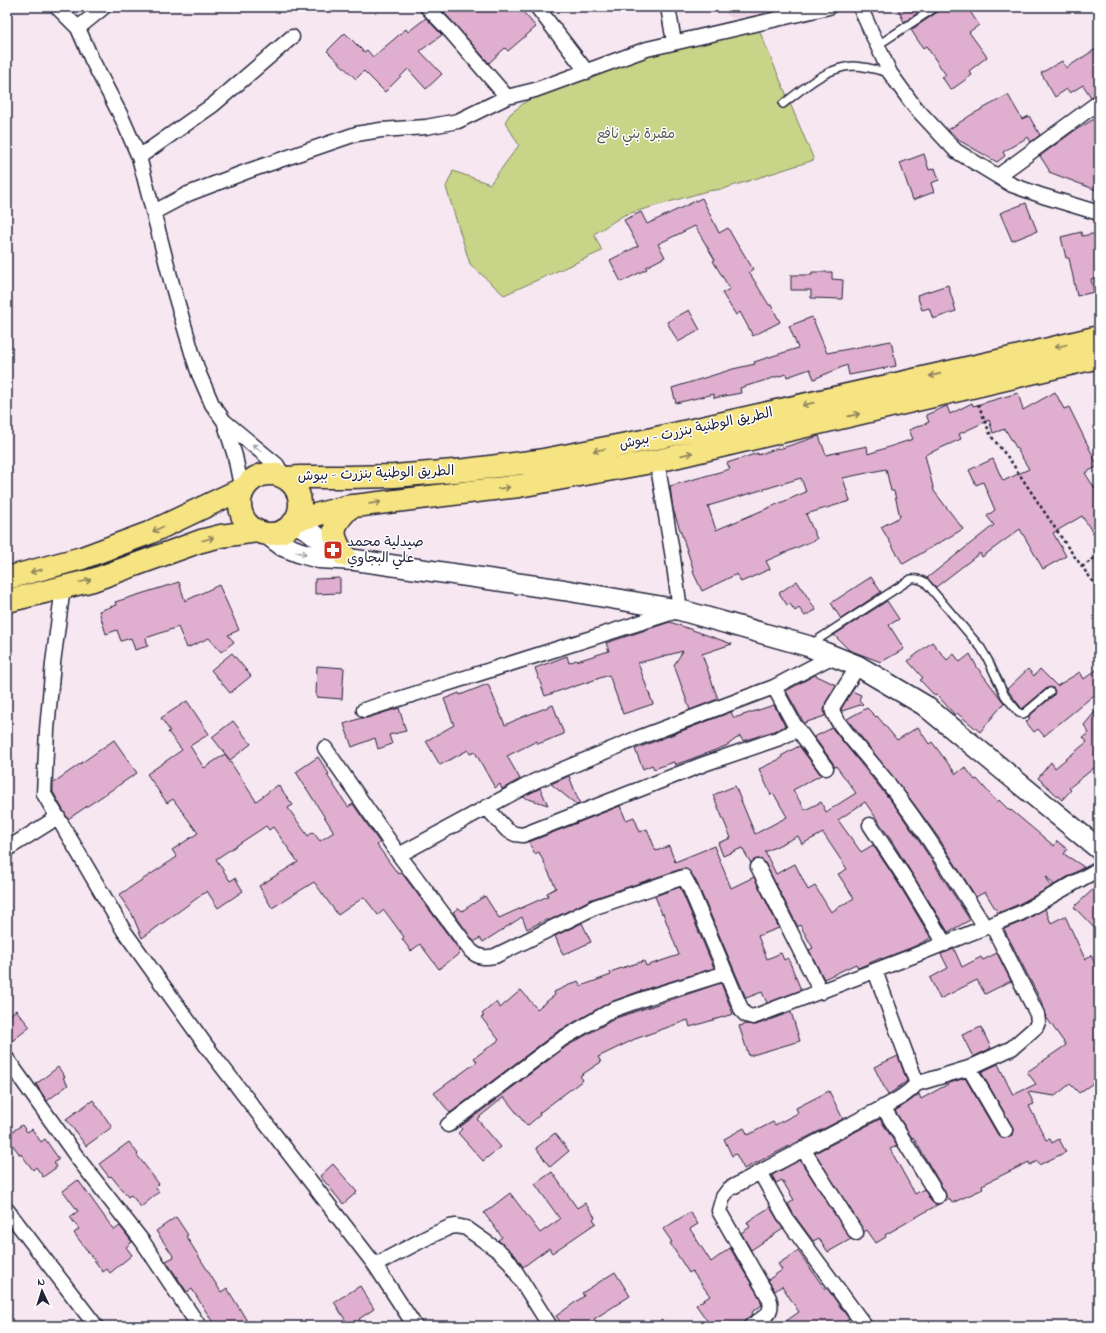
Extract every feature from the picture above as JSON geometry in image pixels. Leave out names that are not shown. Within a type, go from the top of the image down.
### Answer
[{"type":"main road","name":"الطريق الوطنية بنزرت - ببوش","points":[[285,477],[307,476],[348,478],[394,476],[466,470],[538,461],[648,440],[1099,337]]},
{"type":"main road","name":"الطريق الوطنية بنزرت - ببوش","points":[[295,521],[350,506],[519,486],[657,461],[1099,358]]},
{"type":"main road","points":[[7,601],[92,580],[200,541],[221,536],[262,533],[282,531],[295,521],[300,510],[300,500],[297,490],[285,477],[275,474],[258,476],[250,480],[244,488],[240,498],[240,508],[243,517],[249,526],[262,533]]},
{"type":"main road","points":[[7,578],[82,558],[149,534],[244,488]]},
{"type":"main road","points":[[350,506],[335,525],[334,533],[336,541],[350,558]]},
{"type":"street","points":[[57,7],[78,28],[92,60],[122,118],[139,157],[172,284],[199,374],[212,404],[224,421],[277,465],[285,477]]},
{"type":"street","points":[[78,28],[104,7]]},
{"type":"street","points":[[428,7],[507,97]]},
{"type":"street","points":[[536,7],[586,72]]},
{"type":"street","points":[[668,7],[674,42]]},
{"type":"street","points":[[154,212],[188,194],[356,134],[381,130],[426,127],[458,121],[507,97],[535,90],[647,49],[829,7]]},
{"type":"street","points":[[860,7],[890,73],[914,106],[956,150],[1012,184],[1043,196],[1099,213]]},
{"type":"street","points":[[139,157],[213,105],[292,37]]},
{"type":"street","points":[[998,176],[1099,102]]},
{"type":"street","points":[[224,421],[235,456],[240,481],[244,488]]},
{"type":"street","points":[[657,461],[680,610]]},
{"type":"street","points":[[295,521],[332,549],[350,558]]},
{"type":"street","points":[[262,533],[283,546],[319,558],[350,558],[564,590],[680,610],[808,646],[858,666],[924,705],[1099,849]]},
{"type":"street","points":[[63,587],[53,663],[43,788],[44,794],[124,931],[207,1048],[304,1171],[375,1265],[415,1326]]},
{"type":"street","points":[[364,710],[680,610]]},
{"type":"street","points":[[399,855],[535,781],[572,765],[774,687],[833,656]]},
{"type":"street","points":[[751,1326],[767,1314],[772,1305],[719,1211],[723,1197],[730,1189],[883,1107],[913,1089],[916,1084],[968,1068],[1012,1048],[1030,1034],[1038,1022],[1037,1014],[989,926],[896,792],[844,729],[832,711],[833,706],[858,666]]},
{"type":"street","points":[[774,687],[798,729],[826,768]]},
{"type":"street","points":[[486,807],[508,830],[515,834],[523,835],[704,764],[780,738],[798,729]]},
{"type":"street","points":[[326,748],[399,855],[476,956],[486,958],[495,956],[595,907],[684,877],[742,1011],[746,1015],[752,1017],[821,992],[1021,913],[1099,869]]},
{"type":"street","points":[[7,849],[58,817]]},
{"type":"street","points":[[870,825],[907,880],[945,944]]},
{"type":"street","points":[[758,867],[821,992]]},
{"type":"street","points":[[875,971],[916,1084]]},
{"type":"street","points":[[448,1125],[562,1039],[583,1026],[619,1007],[726,973]]},
{"type":"street","points":[[7,1060],[78,1160],[143,1242],[198,1326]]},
{"type":"street","points":[[968,1068],[1005,1130]]},
{"type":"street","points":[[883,1107],[938,1196]]},
{"type":"street","points":[[803,1149],[856,1233]]},
{"type":"street","points":[[760,1172],[787,1220],[865,1326]]},
{"type":"street","points":[[7,1210],[96,1326]]},
{"type":"street","points":[[375,1265],[450,1227],[456,1226],[466,1228],[509,1261],[550,1326]]},
{"type":"lane","points":[[878,45],[936,7]]},
{"type":"lane","points":[[783,104],[826,73],[839,68],[853,66],[890,73]]},
{"type":"lane","points":[[808,646],[911,579],[916,578],[925,582],[982,648],[1004,696],[1019,714],[1025,713],[1050,692]]},
{"type":"path","points":[[971,387],[991,436],[1010,460],[1099,590]]},
{"type":"path","points":[[1082,567],[1099,555]]},
{"type":"shaded area","points":[[717,7],[788,7],[733,19]]},
{"type":"green space","name":"مقبرة بني نافع","points":[[759,30],[814,160],[723,189],[707,191],[624,215],[594,234],[602,251],[504,295],[470,264],[446,187],[453,171],[490,184],[519,145],[505,122],[510,114],[537,93],[612,63]]},
{"type":"building","points":[[519,7],[536,27],[508,51],[505,48],[489,63],[440,8]]},
{"type":"building","points":[[897,7],[927,7],[904,22]]},
{"type":"building","points":[[941,7],[967,7],[979,25],[969,32],[987,57],[969,71],[972,75],[951,90],[942,77],[946,75],[926,46],[923,48],[911,30],[939,11]]},
{"type":"building","points":[[426,18],[442,35],[420,51],[442,74],[426,89],[408,69],[385,92],[364,71],[356,79],[327,51],[345,33],[364,52],[367,50],[373,57],[406,29],[408,32]]},
{"type":"building","points":[[1099,47],[1099,94],[1091,97],[1083,85],[1070,93],[1067,89],[1055,97],[1041,73],[1062,61],[1066,68]]},
{"type":"building","points":[[1008,95],[1022,119],[1029,116],[1040,135],[1031,142],[1028,137],[1003,152],[1005,156],[997,162],[962,142],[948,130],[971,115]]},
{"type":"building","points":[[1099,116],[1099,191],[1049,172],[1040,156],[1074,131]]},
{"type":"building","points":[[924,154],[929,170],[935,168],[939,180],[931,183],[934,192],[913,200],[900,163]]},
{"type":"building","points":[[702,198],[719,233],[728,228],[753,269],[749,272],[769,305],[771,305],[780,322],[753,336],[740,312],[736,315],[722,293],[730,289],[713,261],[715,260],[695,226],[658,244],[665,257],[646,267],[647,269],[621,282],[610,260],[638,246],[624,220],[641,212],[647,224]]},
{"type":"building","points":[[1026,203],[1037,231],[1012,241],[1000,213]]},
{"type":"building","points":[[1081,232],[1082,236],[1097,233],[1099,243],[1099,277],[1091,279],[1094,292],[1077,296],[1069,258],[1066,258],[1061,237]]},
{"type":"building","points":[[812,272],[832,272],[832,279],[843,280],[842,299],[811,298],[811,290],[791,290],[791,275],[812,275]]},
{"type":"building","points":[[948,285],[956,311],[933,319],[929,308],[922,310],[917,295]]},
{"type":"building","points":[[689,310],[700,330],[678,342],[667,322]]},
{"type":"building","points":[[812,317],[827,353],[891,341],[896,366],[849,375],[847,365],[814,379],[810,369],[787,377],[786,374],[740,388],[741,393],[714,398],[714,394],[676,403],[672,388],[733,369],[755,364],[754,362],[798,348],[789,326]]},
{"type":"building","points":[[1055,392],[1064,409],[1069,407],[1098,466],[1085,473],[1099,495],[1099,542],[1082,516],[1053,533],[1066,556],[1043,569],[1020,529],[982,557],[980,553],[936,587],[927,578],[994,525],[987,516],[995,510],[983,482],[976,485],[969,470],[993,459],[1003,481],[1029,469],[1005,429],[993,433],[989,420],[959,434],[961,439],[925,455],[934,491],[963,529],[903,564],[881,527],[900,517],[894,491],[891,491],[886,469],[843,478],[850,501],[806,514],[817,539],[766,561],[770,569],[741,582],[737,574],[702,591],[693,572],[694,571],[673,509],[670,486],[730,469],[727,463],[758,453],[758,455],[778,448],[779,449],[819,436],[826,455],[867,446],[868,454],[913,439],[909,430],[929,422],[926,415],[947,406],[950,414],[972,403],[973,406],[1018,393],[1023,410]],"holes":[[[801,478],[806,492],[716,530],[708,506]]]},
{"type":"building","points":[[871,577],[881,592],[841,619],[831,603]]},
{"type":"building","points":[[340,578],[340,593],[315,594],[315,579]]},
{"type":"building","points":[[797,581],[816,610],[805,616],[799,608],[795,611],[790,604],[787,605],[779,593]]},
{"type":"building","points":[[179,582],[185,601],[219,585],[239,630],[228,635],[234,642],[221,652],[209,638],[187,648],[178,627],[146,638],[148,646],[135,650],[131,638],[121,641],[117,630],[106,634],[99,611],[116,605],[115,602]]},
{"type":"building","points":[[887,601],[899,619],[889,625],[904,649],[881,662],[849,650],[834,635]]},
{"type":"building","points":[[670,622],[732,644],[702,654],[718,699],[690,710],[674,665],[683,651],[638,663],[653,704],[623,714],[609,675],[545,696],[535,668],[567,656],[569,663],[609,651],[606,643]]},
{"type":"building","points":[[932,642],[947,660],[954,654],[960,662],[970,654],[977,667],[1004,703],[980,732],[957,713],[955,715],[937,695],[935,696],[920,680],[923,678],[908,661]]},
{"type":"building","points":[[232,653],[251,676],[230,693],[211,670]]},
{"type":"building","points":[[317,666],[344,668],[342,699],[316,697]]},
{"type":"building","points":[[1099,668],[1099,691],[1044,736],[1038,729],[1034,732],[1026,722],[1030,718],[1028,717],[1053,696],[1055,692],[1054,689],[1051,687],[1047,688],[1022,709],[1007,689],[1028,669],[1034,676],[1040,669],[1057,686],[1080,672],[1084,679]]},
{"type":"building","points":[[815,675],[836,685],[826,702],[824,710],[825,716],[804,723],[786,691]]},
{"type":"building","points":[[488,684],[505,725],[553,705],[564,734],[538,744],[537,741],[507,756],[520,779],[502,789],[500,784],[495,788],[475,752],[470,754],[468,750],[440,765],[426,741],[454,725],[444,699],[459,693],[460,695]]},
{"type":"building","points":[[852,691],[861,695],[859,700],[863,704],[842,711],[841,709]]},
{"type":"building","points":[[187,701],[209,734],[190,746],[204,768],[225,754],[256,801],[278,785],[293,805],[288,808],[308,836],[313,832],[320,841],[334,832],[296,772],[318,757],[329,774],[327,775],[348,807],[353,804],[380,843],[377,845],[398,874],[401,872],[460,953],[439,969],[420,944],[411,951],[402,939],[404,937],[384,910],[378,915],[364,897],[338,915],[314,882],[272,908],[259,886],[298,862],[273,827],[269,830],[266,826],[216,859],[230,881],[235,878],[243,891],[218,908],[207,891],[142,938],[132,914],[119,895],[177,857],[172,850],[198,833],[173,799],[167,803],[147,774],[182,750],[168,732],[170,731],[161,718]]},
{"type":"building","points":[[774,705],[785,726],[743,741],[740,736],[726,746],[675,765],[674,762],[654,769],[652,765],[643,769],[635,749],[731,712],[734,718]]},
{"type":"building","points":[[1099,707],[1099,764],[1069,788],[1071,790],[1062,800],[1038,778],[1051,762],[1055,768],[1087,742],[1083,737],[1089,733],[1084,725]]},
{"type":"building","points":[[399,708],[406,731],[389,735],[392,744],[378,749],[375,738],[352,747],[344,724]]},
{"type":"building","points":[[867,708],[876,717],[877,716],[897,740],[918,727],[929,744],[932,742],[956,774],[965,767],[975,780],[977,779],[997,802],[999,800],[1010,811],[1011,810],[1054,846],[1057,841],[1067,849],[1064,854],[1084,867],[1054,885],[1046,876],[1051,887],[998,913],[985,892],[976,897],[938,837],[908,796],[847,719]]},
{"type":"building","points":[[233,721],[251,744],[230,760],[212,737]]},
{"type":"building","points":[[832,728],[895,806],[970,920],[948,932],[888,835],[865,802],[838,820],[861,852],[873,845],[900,886],[931,938],[913,947],[858,968],[856,964],[824,979],[809,950],[813,948],[800,925],[798,927],[765,863],[758,859],[751,863],[742,848],[723,856],[718,843],[731,838],[713,795],[735,786],[755,834],[787,817],[774,794],[771,795],[759,769],[782,758],[781,756],[799,746],[821,775],[793,790],[805,810],[821,802],[826,812],[856,793],[836,766],[834,767],[833,763],[814,737]],"holes":[[[823,833],[847,869],[838,874],[854,898],[831,912],[815,886],[808,890],[795,864],[776,874],[765,852],[798,836],[802,844]]]},
{"type":"building","points":[[114,740],[137,773],[68,819],[53,792],[53,783]]},
{"type":"building","points":[[569,776],[580,804],[577,805],[551,784]]},
{"type":"building","points":[[540,788],[548,805],[522,797],[539,789]]},
{"type":"building","points":[[620,806],[626,820],[634,817],[640,832],[647,829],[656,851],[669,846],[675,862],[714,846],[731,888],[754,877],[779,928],[758,936],[767,959],[781,953],[784,960],[788,958],[801,990],[767,1003],[762,992],[746,998],[697,883],[691,873],[686,869],[681,869],[592,899],[548,921],[548,919],[527,929],[522,917],[483,942],[480,938],[474,942],[453,912],[459,908],[462,911],[485,896],[499,918],[548,896],[547,893],[556,888],[539,852],[535,854],[529,842]]},
{"type":"building","points":[[1099,884],[1099,933],[1074,907]]},
{"type":"building","points":[[680,887],[714,968],[646,989],[608,1003],[557,1032],[450,1113],[434,1093],[477,1062],[474,1058],[499,1040],[481,1017],[484,1016],[482,1014],[496,1002],[500,1008],[521,990],[537,1009],[555,995],[554,992],[578,981],[581,986],[611,975],[610,972],[631,965],[644,961],[646,966],[679,955],[655,896]]},
{"type":"building","points":[[1045,909],[1051,923],[1065,916],[1085,959],[1091,955],[1099,972],[1099,1079],[1079,1093],[1070,1084],[1055,1096],[1028,1092],[1034,1104],[1029,1106],[1046,1140],[1050,1139],[1052,1143],[1059,1139],[1066,1152],[1039,1165],[1037,1161],[1030,1165],[1029,1162],[982,1185],[983,1189],[952,1203],[949,1198],[945,1201],[945,1192],[913,1137],[912,1138],[895,1111],[919,1094],[921,1099],[950,1083],[965,1078],[998,1135],[1001,1138],[1005,1138],[1012,1135],[1012,1126],[981,1072],[998,1064],[1013,1095],[1036,1084],[1027,1072],[1066,1045],[1046,1017],[1041,1001],[1004,929],[1024,921]]},
{"type":"building","points":[[582,923],[591,942],[563,955],[555,936]]},
{"type":"building","points":[[954,949],[962,967],[981,957],[983,960],[997,953],[1011,981],[985,994],[977,980],[940,999],[930,978],[948,968],[941,954]]},
{"type":"building","points":[[721,983],[733,1014],[690,1027],[688,1020],[635,1039],[598,1057],[601,1062],[580,1076],[583,1080],[539,1113],[540,1115],[527,1126],[504,1097],[477,1119],[501,1147],[483,1161],[458,1133],[462,1129],[460,1127],[567,1046],[616,1018]]},
{"type":"building","points":[[16,1010],[30,1027],[7,1045],[7,1017]]},
{"type":"building","points":[[791,1012],[800,1041],[749,1056],[739,1026],[747,1024],[756,1025]]},
{"type":"building","points":[[981,1027],[991,1048],[973,1057],[962,1035]]},
{"type":"building","points":[[898,1056],[907,1081],[888,1095],[874,1067]]},
{"type":"building","points":[[58,1067],[65,1077],[63,1078],[68,1085],[47,1101],[36,1084]]},
{"type":"building","points":[[829,1091],[843,1119],[744,1169],[736,1154],[732,1156],[724,1139],[744,1128],[748,1135],[773,1122],[775,1125],[798,1113],[796,1108]]},
{"type":"building","points":[[93,1100],[112,1127],[86,1146],[66,1119]]},
{"type":"building","points":[[880,1119],[897,1146],[890,1149],[915,1194],[924,1189],[934,1204],[939,1204],[885,1235],[886,1237],[876,1243],[867,1230],[864,1232],[815,1153]]},
{"type":"building","points":[[22,1125],[27,1132],[32,1129],[41,1142],[45,1139],[59,1159],[54,1163],[57,1167],[43,1177],[36,1167],[33,1170],[7,1137],[7,1135]]},
{"type":"building","points":[[555,1133],[569,1151],[550,1167],[536,1148]]},
{"type":"building","points":[[129,1142],[159,1184],[155,1187],[159,1192],[141,1207],[131,1195],[128,1197],[99,1164]]},
{"type":"building","points":[[800,1160],[851,1239],[828,1252],[819,1238],[813,1241],[794,1215],[788,1204],[794,1200],[782,1180],[776,1183],[772,1175]]},
{"type":"building","points":[[333,1164],[357,1192],[343,1204],[320,1176]]},
{"type":"building","points":[[552,1172],[577,1208],[585,1203],[595,1217],[593,1219],[596,1223],[552,1253],[549,1248],[523,1267],[515,1255],[498,1240],[502,1237],[484,1213],[510,1193],[540,1233],[560,1219],[535,1184]]},
{"type":"building","points":[[78,1180],[114,1230],[120,1226],[132,1242],[126,1247],[132,1255],[110,1273],[107,1269],[103,1272],[74,1233],[79,1229],[70,1217],[78,1211],[63,1191]]},
{"type":"building","points":[[770,1207],[783,1229],[751,1250],[741,1233],[750,1227],[747,1222]]},
{"type":"building","points":[[690,1212],[698,1224],[690,1229],[711,1262],[730,1248],[761,1300],[762,1305],[752,1312],[753,1314],[746,1319],[743,1326],[711,1326],[696,1305],[710,1296],[692,1271],[689,1273],[663,1229]]},
{"type":"building","points":[[176,1217],[188,1235],[186,1236],[221,1292],[227,1288],[250,1326],[215,1326],[192,1289],[187,1292],[166,1261],[174,1257],[156,1231]]},
{"type":"building","points":[[798,1251],[849,1319],[840,1326],[779,1326],[799,1312],[782,1286],[775,1291],[768,1280],[782,1270],[778,1264]]},
{"type":"building","points":[[615,1272],[630,1296],[594,1319],[599,1326],[563,1326],[556,1316],[584,1296],[582,1293]]},
{"type":"building","points":[[360,1286],[374,1309],[359,1319],[364,1326],[349,1326],[334,1302]]},
{"type":"place","name":"صيدلية محمد علي البجاوي","points":[[333,550]]}]
